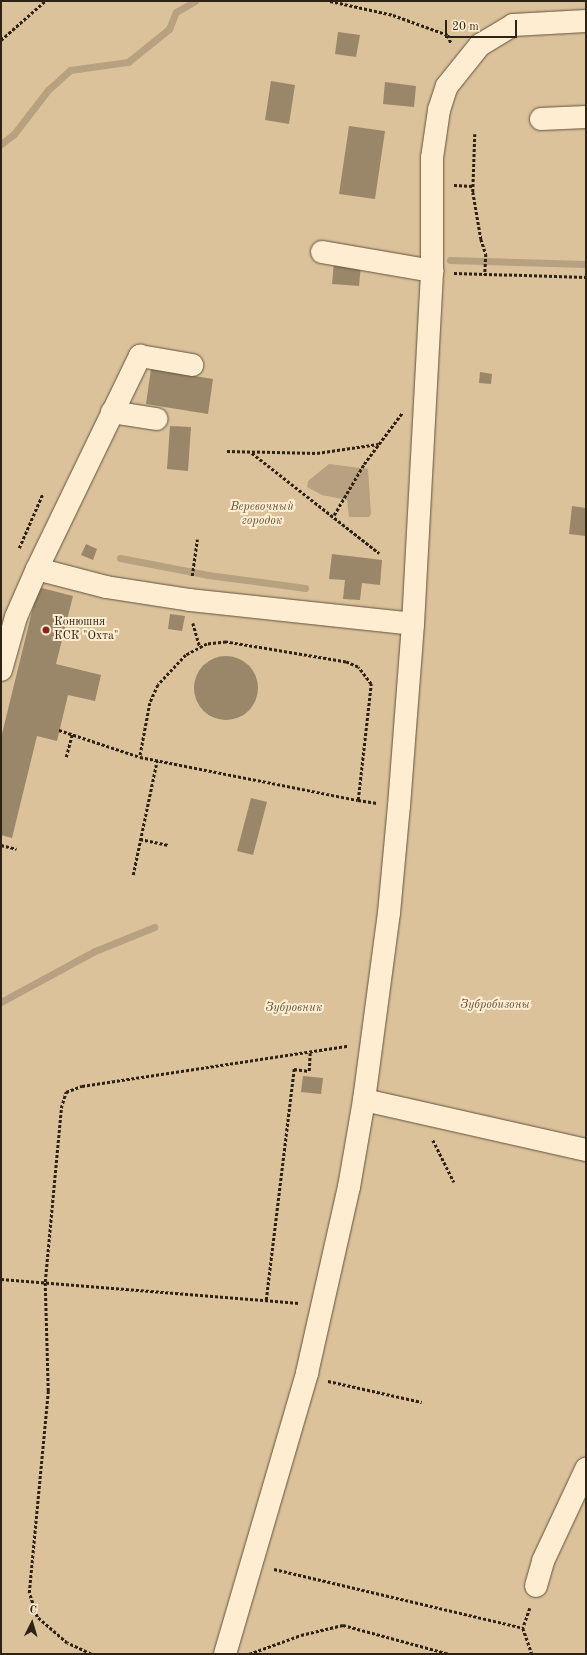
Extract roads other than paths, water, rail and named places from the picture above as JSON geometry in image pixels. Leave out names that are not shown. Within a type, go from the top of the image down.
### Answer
[{"type":"street","points":[[225,1654],[307,1373],[324,1306],[350,1187],[364,1100],[389,913],[399,806],[412,624],[432,271],[432,158],[440,110],[447,86],[460,68],[480,45],[512,25],[586,21]]},
{"type":"street","points":[[541,119],[586,117]]},
{"type":"street","points":[[322,252],[432,271]]},
{"type":"street","points":[[1,670],[16,616],[37,569],[140,356],[192,364]]},
{"type":"street","points":[[112,412],[156,419]]},
{"type":"street","points":[[37,569],[106,588],[190,600],[412,624]]},
{"type":"street","points":[[364,1100],[586,1150]]},
{"type":"street","points":[[536,1586],[543,1561],[586,1469]]},
{"type":"waterway","points":[[1,144],[14,134],[48,90],[70,70],[128,62],[169,29],[176,12],[195,1]]},
{"type":"waterway","points":[[450,260],[586,264]]},
{"type":"waterway","points":[[120,558],[208,575],[305,588]]},
{"type":"waterway","points":[[1,1002],[95,951],[154,927]]},
{"type":"place","name":"Конюшня КСК \"Охта\"","points":[[46,630]]},
{"type":"park label","name":"Веревочный городок","points":[[262,515]]},
{"type":"park label","name":"Зубробизоны","points":[[495,1006]]},
{"type":"park label","name":"Зубровник","points":[[294,1009]]}]
